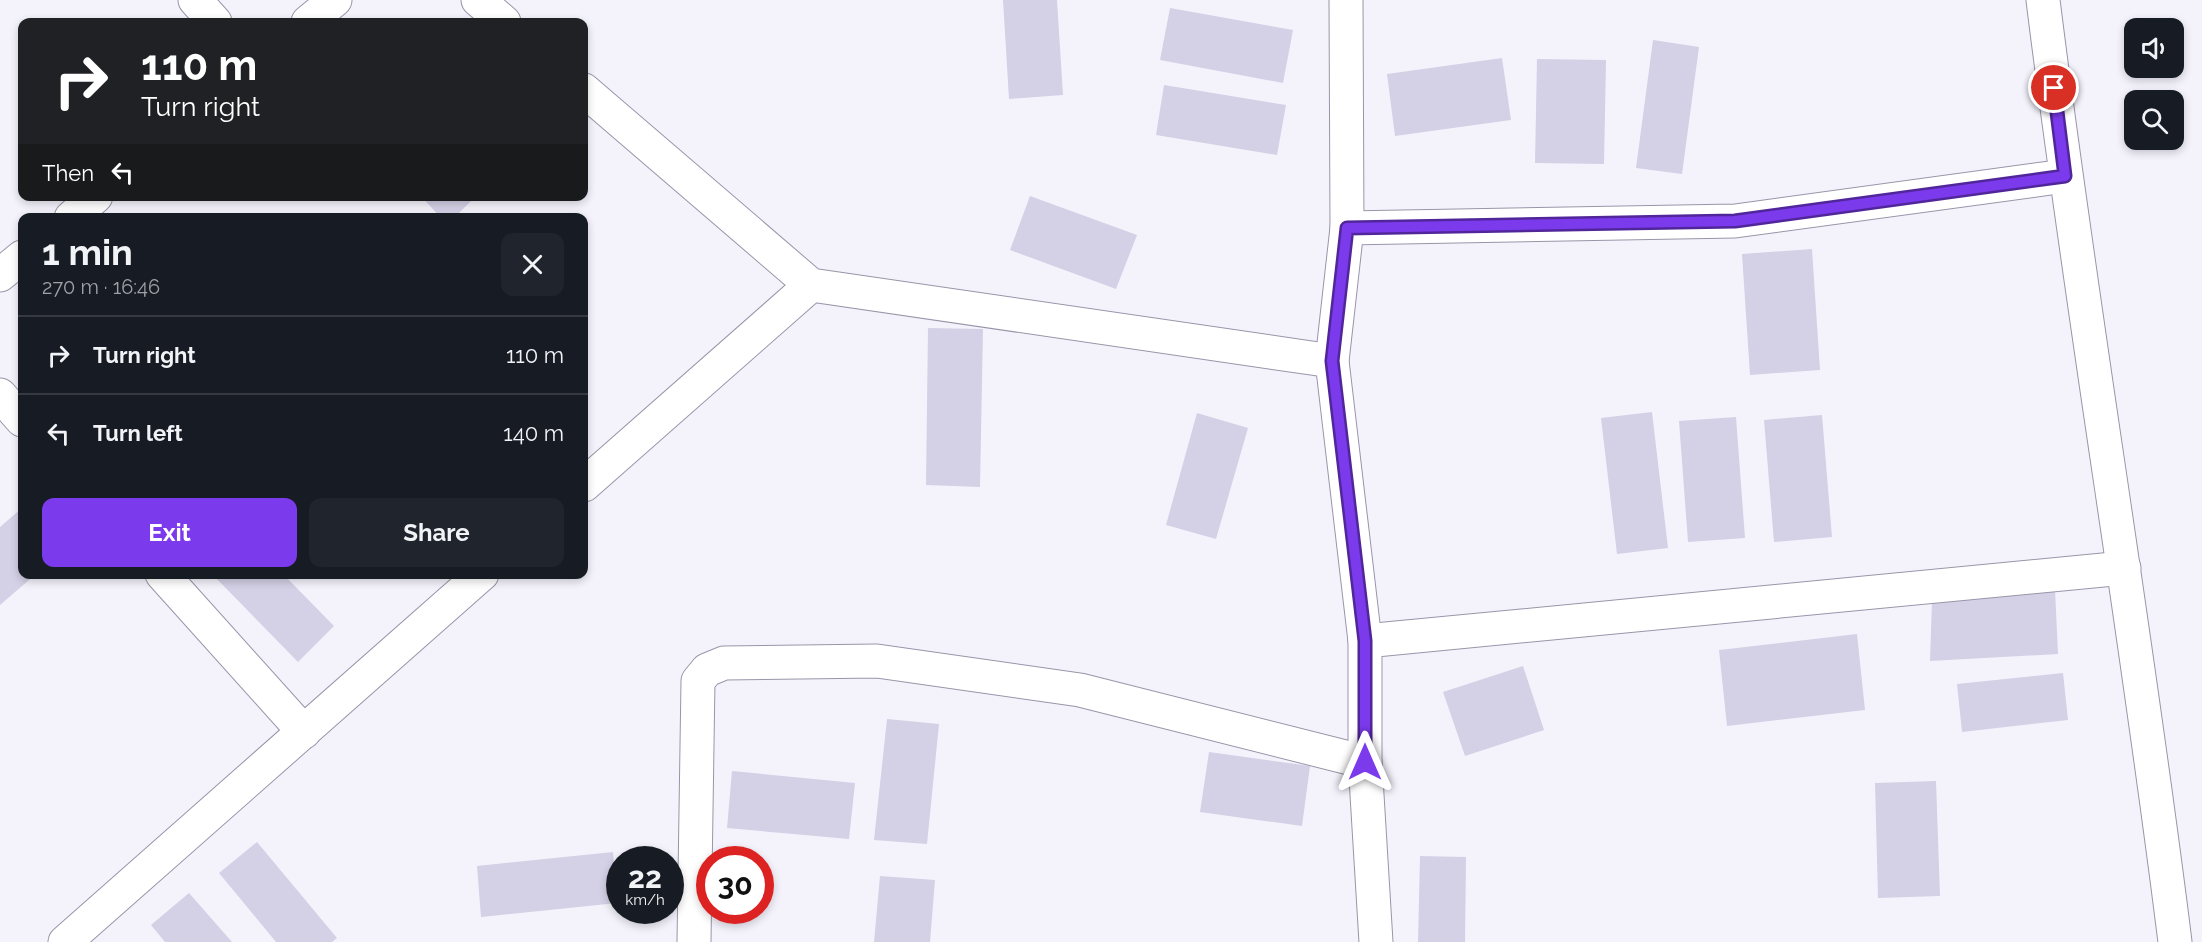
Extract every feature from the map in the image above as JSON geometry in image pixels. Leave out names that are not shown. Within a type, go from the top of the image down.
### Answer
[{"type":"street","points":[[195,0],[211,18]]},
{"type":"street","points":[[313,18],[335,0]]},
{"type":"street","points":[[478,0],[499,18]]},
{"type":"street","points":[[1346,0],[1347,228],[1332,361],[1365,641],[1365,762],[1377,942]]},
{"type":"street","points":[[2043,0],[2065,176],[2124,568],[2174,942]]},
{"type":"street","points":[[588,93],[811,285],[1332,361]]},
{"type":"street","points":[[1347,228],[1735,221],[2065,176]]},
{"type":"street","points":[[76,213],[90,201]]},
{"type":"street","points":[[0,275],[18,260]]},
{"type":"street","points":[[588,482],[811,285]]},
{"type":"street","points":[[0,395],[18,415]]},
{"type":"street","points":[[1365,641],[2124,568]]},
{"type":"street","points":[[166,579],[304,732]]},
{"type":"street","points":[[65,942],[476,579]]},
{"type":"street","points":[[694,942],[698,681],[707,670],[724,663],[877,662],[1080,690],[1365,762]]},
{"type":"building","points":[[1003,0],[1057,0],[1063,95],[1009,99]]},
{"type":"building","points":[[1170,8],[1293,30],[1283,83],[1160,60]]},
{"type":"building","points":[[1653,40],[1699,47],[1682,174],[1636,168]]},
{"type":"building","points":[[1502,58],[1511,120],[1395,136],[1387,74]]},
{"type":"building","points":[[1537,59],[1606,60],[1604,164],[1535,163]]},
{"type":"building","points":[[1164,85],[1286,105],[1277,155],[1156,135]]},
{"type":"building","points":[[1030,196],[1137,235],[1116,289],[1010,250]]},
{"type":"building","points":[[426,201],[471,201],[459,213],[436,213]]},
{"type":"building","points":[[1812,249],[1820,370],[1750,375],[1742,254]]},
{"type":"building","points":[[928,328],[983,329],[980,487],[926,485]]},
{"type":"building","points":[[1652,412],[1668,548],[1617,554],[1601,418]]},
{"type":"building","points":[[1197,413],[1248,428],[1216,539],[1166,525]]},
{"type":"building","points":[[1822,415],[1832,537],[1774,542],[1764,420]]},
{"type":"building","points":[[1736,417],[1745,538],[1688,542],[1679,421]]},
{"type":"building","points":[[18,511],[18,579],[30,579],[0,605],[0,527]]},
{"type":"building","points":[[217,579],[288,579],[334,626],[298,662]]},
{"type":"building","points":[[2055,590],[2058,654],[1930,661],[1932,601]]},
{"type":"building","points":[[1857,634],[1865,710],[1727,726],[1719,650]]},
{"type":"building","points":[[1523,666],[1544,730],[1465,756],[1443,692]]},
{"type":"building","points":[[2063,673],[2068,720],[1962,732],[1957,684]]},
{"type":"building","points":[[887,719],[939,724],[927,844],[874,840]]},
{"type":"building","points":[[1209,752],[1310,766],[1302,826],[1200,812]]},
{"type":"building","points":[[732,771],[855,783],[849,839],[727,828]]},
{"type":"building","points":[[1936,781],[1940,896],[1878,898],[1875,783]]},
{"type":"building","points":[[257,842],[337,938],[332,942],[276,942],[219,873]]},
{"type":"building","points":[[606,853],[606,904],[481,917],[477,866]]},
{"type":"building","points":[[1420,856],[1466,857],[1465,942],[1418,942]]},
{"type":"building","points":[[880,876],[935,880],[930,942],[874,942]]},
{"type":"building","points":[[189,893],[232,942],[165,942],[151,925]]},
{"type":"route","points":[[1365,762],[1365,641],[1332,361],[1347,228],[1735,221],[2065,176],[2054,88]]}]
